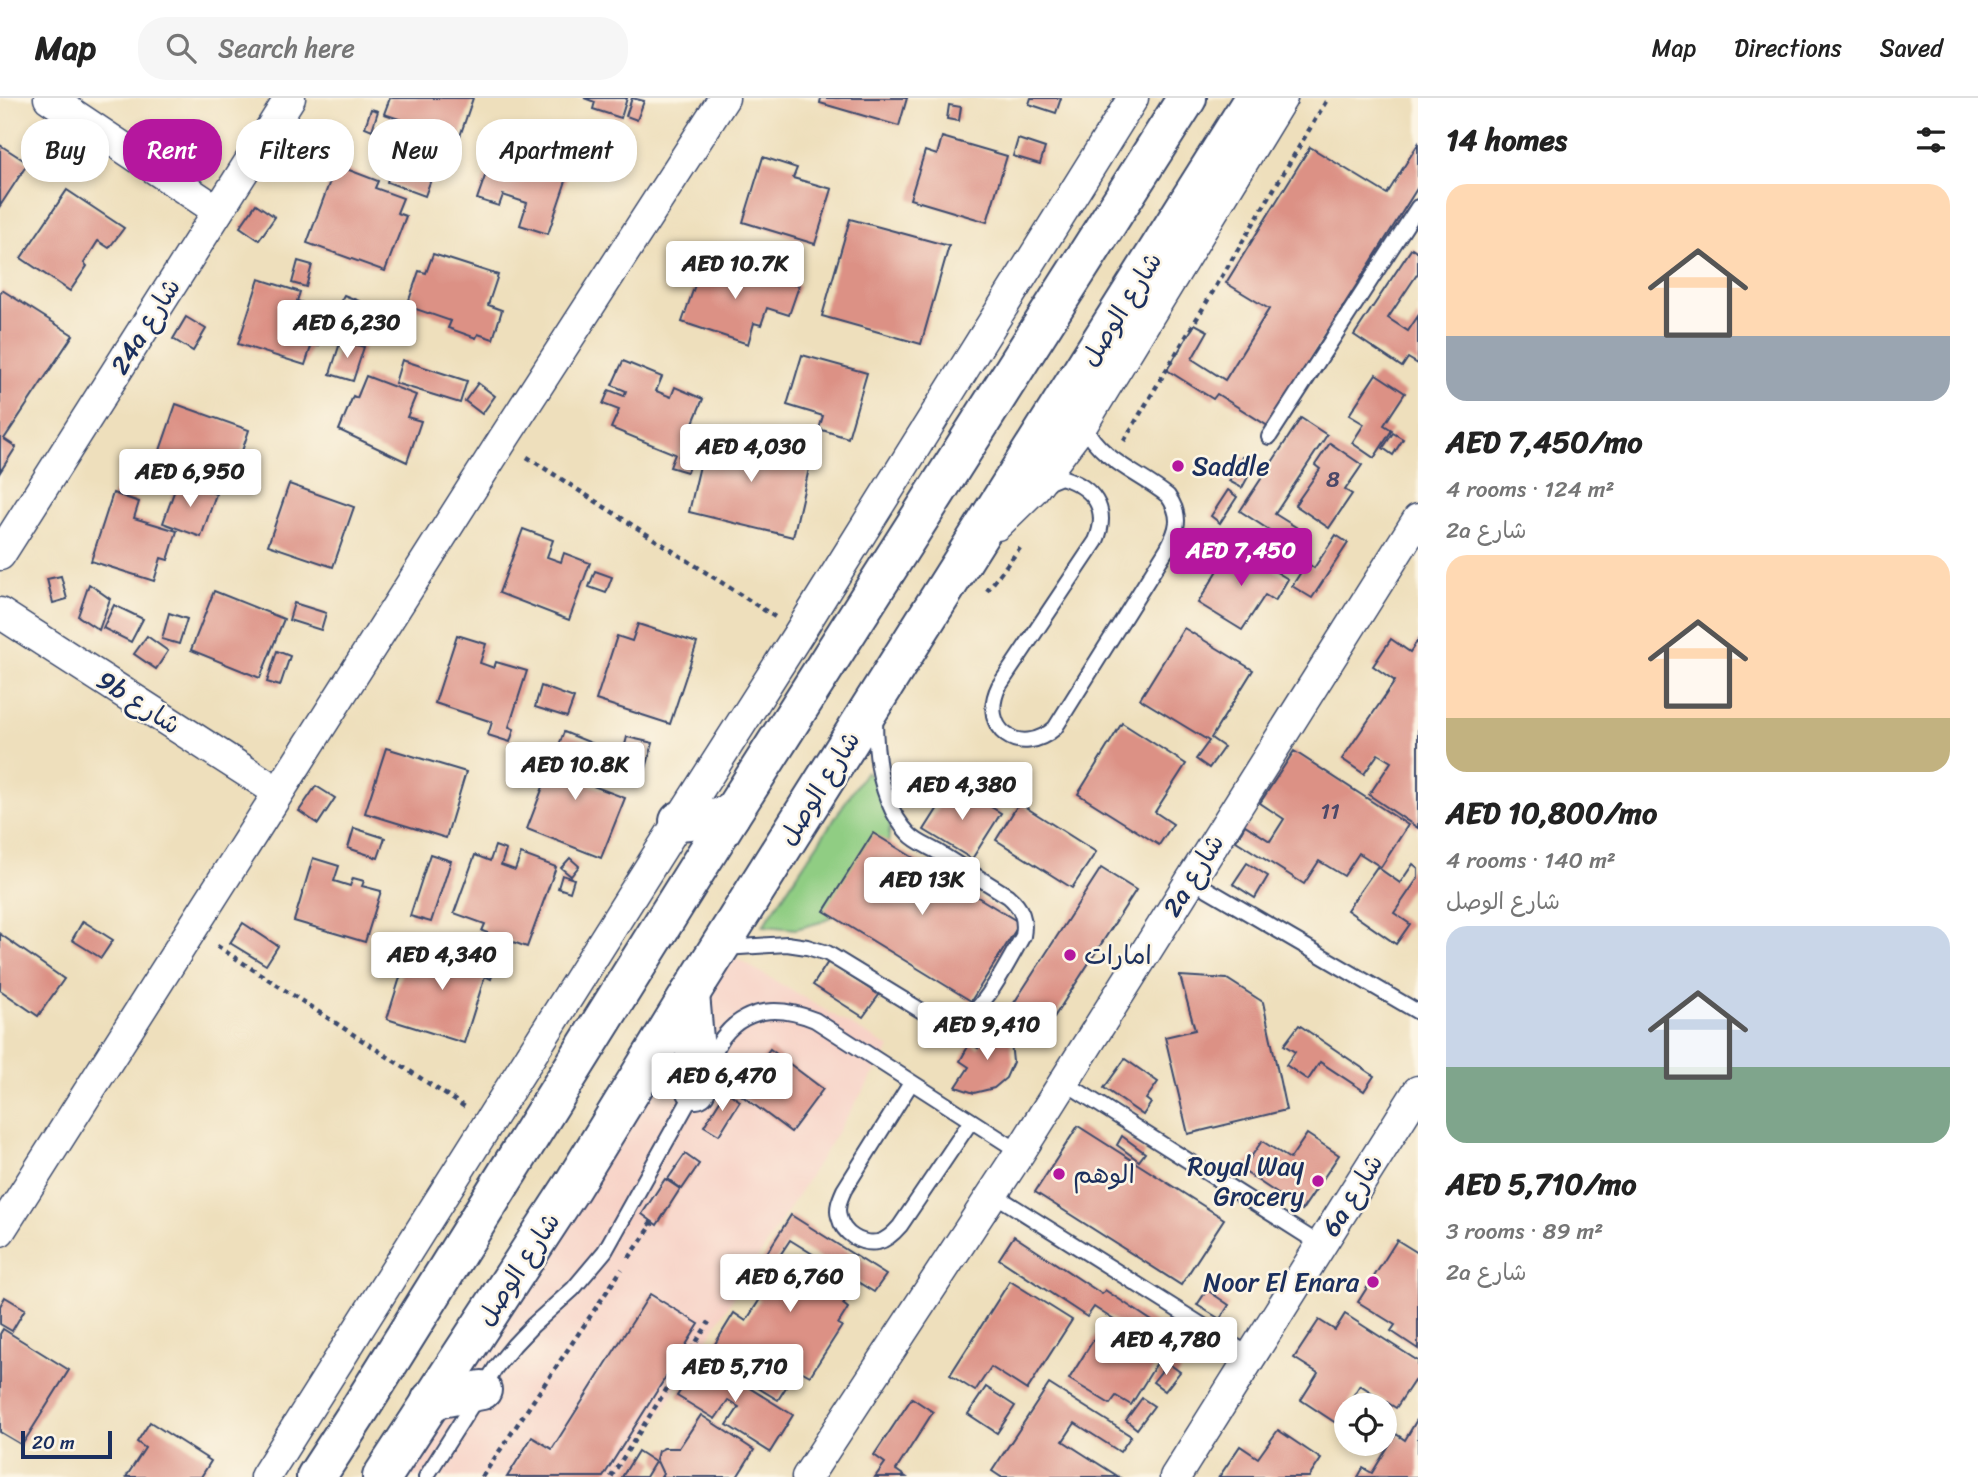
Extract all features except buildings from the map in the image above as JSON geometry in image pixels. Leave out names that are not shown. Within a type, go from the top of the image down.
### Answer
[{"type":"main road","points":[[316,1477],[730,816],[1187,98]]},
{"type":"main road","name":"شارع الوصل","points":[[382,1477],[571,1188],[874,699],[1254,98]]},
{"type":"main road","points":[[679,821],[730,816]]},
{"type":"main road","points":[[690,994],[696,1089]]},
{"type":"main road","points":[[431,1400],[482,1390]]},
{"type":"main road","points":[[340,1477],[355,1418]]},
{"type":"street","points":[[49,98],[218,211]]},
{"type":"street","name":"24a شارع","points":[[0,555],[290,98]]},
{"type":"street","points":[[0,1231],[723,98]]},
{"type":"street","points":[[265,1477],[799,633],[1133,98]]},
{"type":"street","points":[[969,552],[1033,490],[1083,424],[1282,98]]},
{"type":"street","name":"2a شارع","points":[[807,1477],[1020,1152],[1418,519]]},
{"type":"street","name":"9b شارع","points":[[0,612],[278,792]]},
{"type":"street","name":"6a شارع","points":[[1175,1477],[1417,1097]]},
{"type":"lane","points":[[1269,437],[1418,207]]},
{"type":"lane","points":[[1033,490],[1062,477],[1078,483],[1098,505],[1102,516],[1096,541],[993,699],[992,712],[996,725],[1006,735],[1018,741],[1032,742],[1045,737],[1055,728],[1177,529],[1177,514],[1168,496],[1113,460],[1090,438],[1083,424]]},
{"type":"lane","points":[[719,948],[787,944],[827,953],[930,1016],[943,1021],[957,1021],[970,1016],[980,1006],[1023,936],[1023,914],[1009,897],[909,834],[895,814],[878,767],[874,699]]},
{"type":"lane","points":[[1191,879],[1418,1012]]},
{"type":"lane","points":[[426,1477],[496,1367],[533,1325],[590,1271],[605,1251],[723,1038],[737,1023],[755,1013],[775,1010],[796,1012],[815,1020],[1020,1152]]},
{"type":"lane","points":[[1064,1082],[1321,1245]]},
{"type":"lane","points":[[911,1083],[844,1190],[839,1203],[838,1216],[853,1238],[879,1242],[891,1236],[971,1121]]},
{"type":"lane","points":[[992,1193],[1251,1356]]},
{"type":"path","points":[[1113,460],[1328,98]]},
{"type":"path","points":[[502,441],[799,633]]},
{"type":"path","points":[[983,598],[1024,542]]},
{"type":"path","points":[[191,929],[489,1122]]},
{"type":"path","points":[[482,1477],[652,1224],[629,1207]]},
{"type":"path","points":[[611,1477],[709,1322]]},
{"type":"shaded area","points":[[719,948],[890,1048],[621,1477],[382,1477]]},
{"type":"green space","points":[[866,771],[880,786],[891,814],[888,846],[852,905],[821,922],[796,929],[763,926]]},
{"type":"place","name":"Saddle","points":[[1178,466]]},
{"type":"place","name":"امارات","points":[[1070,955]]},
{"type":"place","name":"الوهم","points":[[1059,1174]]},
{"type":"place","name":"Royal Way Grocery","points":[[1318,1181]]},
{"type":"place","name":"Noor El Enara","points":[[1373,1282]]}]
